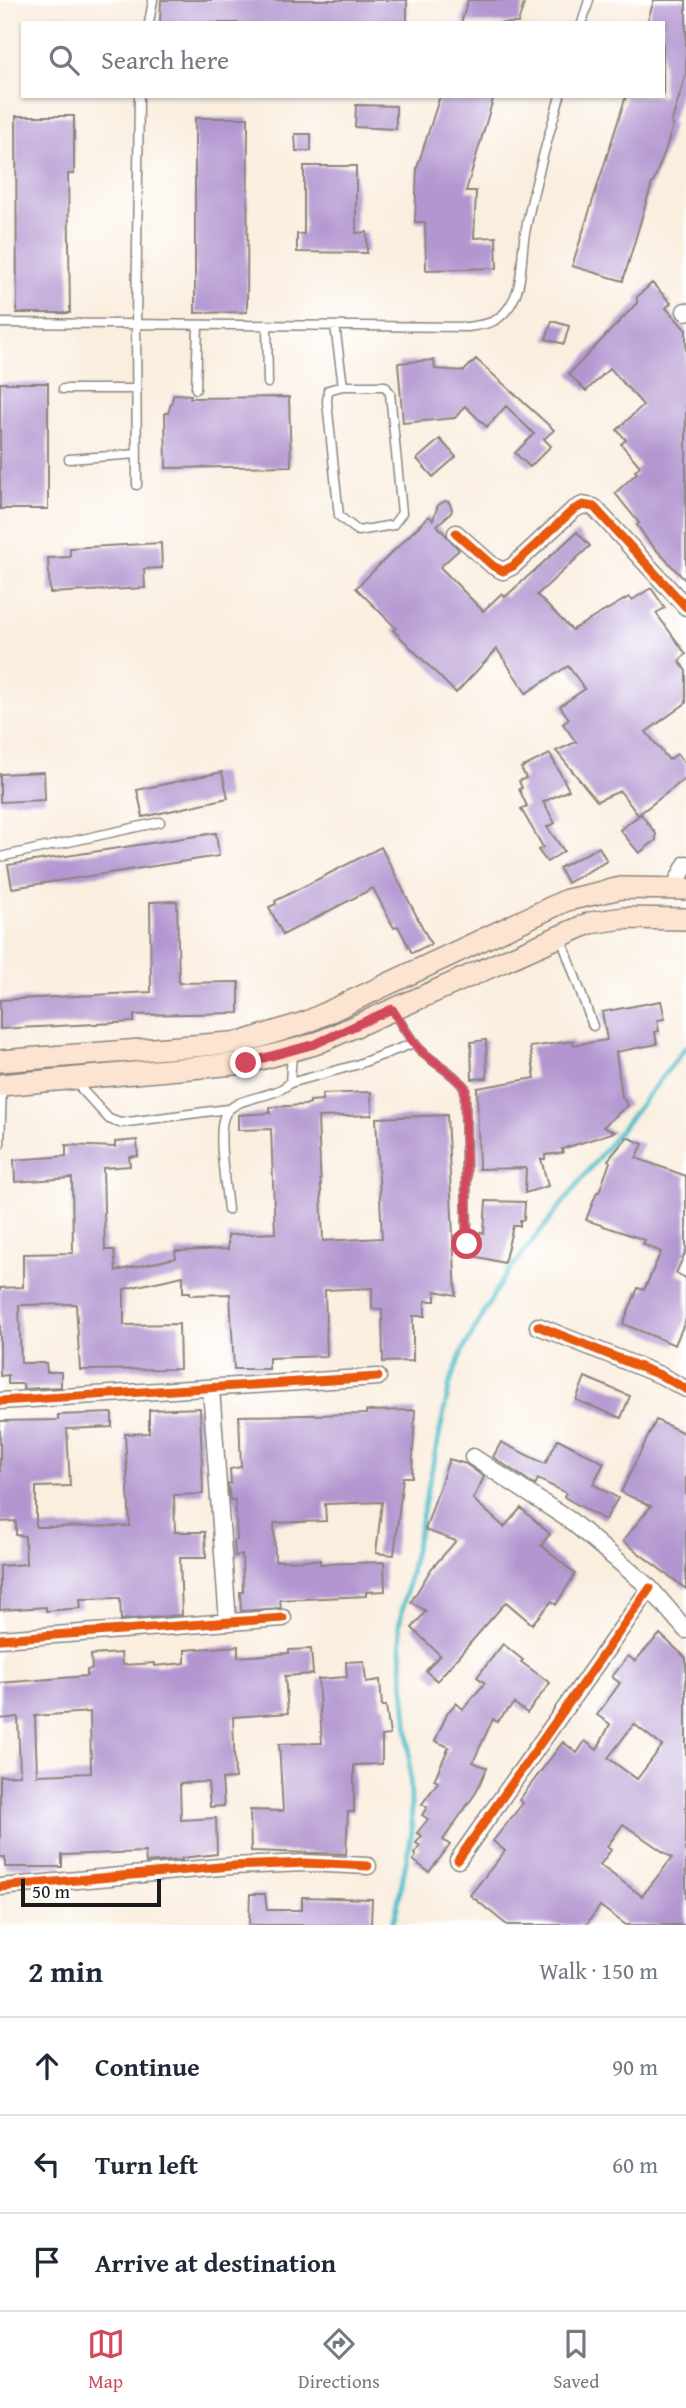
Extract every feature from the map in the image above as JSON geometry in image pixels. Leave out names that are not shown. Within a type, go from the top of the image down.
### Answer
[{"type":"main road","points":[[0,1061],[243,1042],[307,1022],[568,901],[621,888],[680,888]]},
{"type":"main road","points":[[1,1085],[246,1063],[315,1044],[590,923],[624,918],[686,919]]},
{"type":"street","points":[[456,533],[493,566],[503,571],[513,566],[573,510],[583,505],[594,507],[686,607]]},
{"type":"street","points":[[680,888],[686,864]]},
{"type":"street","points":[[538,1326],[660,1375],[686,1389]]},
{"type":"street","points":[[0,1401],[378,1377]]},
{"type":"street","points":[[211,1388],[228,1622]]},
{"type":"street","points":[[473,1457],[570,1521],[650,1588],[686,1630]]},
{"type":"street","points":[[458,1860],[650,1588]]},
{"type":"street","points":[[0,1639],[283,1618]]},
{"type":"street","points":[[0,1887],[231,1866],[306,1863],[368,1866]]},
{"type":"lane","points":[[149,21],[153,0]]},
{"type":"lane","points":[[583,21],[589,0]]},
{"type":"lane","points":[[137,485],[139,98]]},
{"type":"lane","points":[[0,323],[468,327],[494,323],[509,308],[522,275],[524,236],[542,157],[559,98]]},
{"type":"lane","points":[[196,389],[198,325]]},
{"type":"lane","points":[[267,326],[268,383]]},
{"type":"lane","points":[[335,326],[343,387]]},
{"type":"lane","points":[[385,386],[390,393],[402,513],[393,525],[358,531],[339,516],[327,402],[328,390],[343,387],[385,386]]},
{"type":"lane","points":[[63,389],[136,389]]},
{"type":"lane","points":[[69,459],[137,454]]},
{"type":"lane","points":[[0,858],[160,822]]},
{"type":"lane","points":[[560,935],[593,1026]]},
{"type":"lane","points":[[392,1009],[414,1043],[452,1073],[465,1088],[467,1244]]},
{"type":"lane","points":[[70,1077],[109,1119],[120,1123],[228,1109],[260,1095],[283,1089],[290,1083],[356,1065],[414,1043]]},
{"type":"lane","points":[[290,1083],[292,1050]]},
{"type":"lane","points":[[0,1144],[1,1085]]},
{"type":"lane","points":[[228,1109],[223,1119],[222,1132],[228,1210]]},
{"type":"building","points":[[161,0],[407,0],[407,21],[160,21]]},
{"type":"building","points":[[468,0],[525,0],[519,21],[462,21]]},
{"type":"building","points":[[654,0],[686,0],[686,74],[666,148],[652,183],[623,281],[572,266],[625,98],[665,98],[665,21],[648,21]]},
{"type":"building","points":[[439,98],[493,98],[466,191],[476,191],[474,238],[496,237],[497,268],[426,270],[425,222],[415,222],[417,168]]},
{"type":"building","points":[[356,105],[396,106],[396,129],[355,127]]},
{"type":"building","points":[[16,116],[74,116],[74,174],[68,174],[70,313],[17,313]]},
{"type":"building","points":[[195,118],[248,118],[247,312],[195,313]]},
{"type":"building","points":[[295,134],[311,134],[311,151],[296,151]]},
{"type":"building","points":[[304,166],[356,166],[356,233],[367,232],[367,253],[297,252],[297,234],[304,234]]},
{"type":"building","points":[[652,283],[671,303],[666,308],[686,330],[686,581],[648,541],[637,525],[639,523],[615,493],[637,473],[635,471],[640,466],[621,444],[626,440],[617,430],[643,405],[610,368],[586,391],[569,374],[637,303],[637,297]]},
{"type":"building","points":[[552,321],[569,326],[564,344],[546,339]]},
{"type":"building","points":[[476,359],[554,430],[544,439],[551,446],[530,467],[515,453],[534,434],[506,406],[487,427],[465,406],[455,418],[403,423],[398,363],[434,360],[435,369],[464,371]]},
{"type":"building","points":[[0,383],[48,383],[48,509],[0,509]]},
{"type":"building","points":[[174,394],[191,395],[190,398],[289,397],[291,466],[166,468],[165,413],[168,413]]},
{"type":"building","points":[[440,439],[456,457],[433,477],[417,459]]},
{"type":"building","points":[[449,502],[451,513],[437,525],[459,550],[440,567],[483,611],[502,593],[505,597],[577,532],[590,546],[537,595],[572,630],[629,597],[632,600],[651,588],[665,608],[656,613],[686,654],[679,661],[686,671],[686,703],[646,732],[669,760],[677,754],[686,765],[686,778],[638,815],[620,791],[597,801],[556,751],[576,742],[563,724],[569,719],[560,706],[585,689],[568,666],[526,693],[497,649],[456,693],[393,630],[396,628],[356,588],[429,516],[433,520],[438,505]]},
{"type":"building","points":[[161,543],[162,568],[144,569],[145,588],[50,593],[48,558],[70,557],[70,548]]},
{"type":"building","points":[[550,754],[569,790],[543,802],[555,823],[547,827],[564,851],[547,862],[538,850],[543,847],[521,809],[527,806],[519,789],[522,788],[519,781],[526,778],[521,768]]},
{"type":"building","points":[[44,772],[45,800],[0,802],[0,774]]},
{"type":"building","points":[[222,772],[228,798],[143,817],[137,790]]},
{"type":"building","points":[[641,814],[656,834],[656,840],[639,853],[620,830]]},
{"type":"building","points":[[216,833],[219,856],[12,888],[8,865]]},
{"type":"building","points":[[381,847],[431,944],[412,953],[398,926],[394,928],[373,888],[283,935],[269,907],[276,904],[275,901]]},
{"type":"building","points":[[599,847],[607,861],[567,883],[559,868]]},
{"type":"building","points":[[177,901],[179,983],[239,982],[239,1013],[134,1015],[134,1022],[0,1029],[0,1000],[151,992],[150,902]]},
{"type":"building","points":[[661,1001],[665,1019],[657,1020],[657,1044],[616,1052],[622,1097],[628,1105],[603,1127],[615,1132],[562,1149],[563,1153],[545,1155],[545,1159],[541,1159],[548,1186],[525,1193],[526,1168],[479,1169],[477,1088],[535,1078],[530,1047],[607,1040],[602,1012]]},
{"type":"building","points":[[486,1040],[487,1078],[472,1079],[471,1042]]},
{"type":"building","points":[[371,1092],[372,1115],[318,1117],[323,1241],[382,1238],[376,1118],[447,1115],[456,1295],[435,1291],[435,1301],[425,1301],[425,1316],[413,1316],[413,1361],[383,1362],[382,1309],[372,1309],[372,1288],[325,1290],[327,1356],[269,1358],[269,1369],[234,1369],[230,1294],[190,1295],[190,1292],[183,1292],[183,1276],[124,1289],[124,1325],[179,1324],[180,1369],[80,1370],[76,1304],[19,1305],[21,1363],[46,1363],[47,1372],[61,1372],[61,1387],[23,1389],[23,1384],[8,1384],[8,1375],[0,1376],[0,1288],[23,1287],[23,1254],[73,1253],[72,1178],[15,1182],[14,1160],[66,1156],[66,1145],[115,1147],[115,1142],[137,1140],[138,1156],[129,1157],[130,1166],[103,1168],[105,1250],[114,1250],[116,1271],[176,1258],[175,1251],[228,1249],[228,1235],[275,1233],[271,1129],[238,1130],[238,1115],[270,1113],[270,1107],[305,1105],[310,1101],[322,1100],[322,1094]]},
{"type":"building","points":[[627,1137],[643,1144],[636,1158],[686,1176],[686,1251],[676,1273],[686,1278],[686,1319],[675,1345],[623,1324],[638,1288],[644,1290],[661,1252],[643,1244],[645,1240],[586,1220],[610,1162],[608,1160]]},
{"type":"building","points":[[486,1201],[525,1202],[524,1220],[520,1220],[520,1226],[513,1226],[504,1263],[474,1256],[480,1232],[484,1233]]},
{"type":"building","points":[[585,1377],[630,1396],[621,1418],[576,1400]]},
{"type":"building","points":[[200,1408],[203,1494],[174,1495],[175,1532],[205,1532],[206,1558],[180,1558],[182,1615],[121,1620],[120,1598],[80,1599],[81,1608],[46,1611],[46,1607],[0,1610],[0,1566],[26,1564],[25,1536],[16,1535],[16,1521],[0,1522],[0,1421],[58,1420],[58,1415],[112,1413],[112,1427],[67,1429],[70,1486],[36,1487],[36,1527],[130,1526],[125,1434],[149,1433],[149,1410]]},
{"type":"building","points":[[415,1410],[412,1477],[403,1477],[394,1555],[376,1553],[382,1502],[325,1504],[326,1521],[274,1523],[275,1561],[320,1560],[320,1564],[384,1562],[385,1591],[366,1592],[366,1596],[280,1600],[281,1608],[241,1611],[242,1555],[235,1556],[235,1500],[230,1500],[228,1484],[231,1483],[230,1469],[241,1467],[239,1416],[366,1414],[366,1411]]},
{"type":"building","points":[[656,1420],[686,1434],[686,1589],[623,1541],[651,1506],[621,1492]]},
{"type":"building","points":[[558,1439],[604,1463],[593,1484],[618,1498],[605,1520],[564,1497],[566,1493],[538,1479],[535,1485],[493,1457],[501,1442],[545,1464]]},
{"type":"building","points":[[449,1459],[466,1464],[484,1477],[473,1499],[504,1527],[521,1508],[550,1534],[541,1545],[575,1574],[556,1605],[552,1601],[532,1624],[506,1602],[437,1681],[426,1671],[440,1655],[412,1628],[426,1611],[411,1602],[431,1569],[456,1541],[425,1530]]},
{"type":"building","points":[[660,1634],[686,1658],[686,1925],[626,1925],[600,1906],[586,1925],[507,1925],[470,1895],[505,1851],[493,1841],[523,1803],[519,1800],[563,1742],[577,1753],[585,1741],[597,1750],[610,1724],[597,1715],[620,1683],[612,1677],[628,1656],[635,1661]],"holes":[[[634,1724],[662,1746],[637,1779],[608,1758]],[[623,1824],[672,1858],[642,1896],[600,1865],[611,1850],[607,1847]]]},
{"type":"building","points":[[503,1644],[523,1660],[521,1662],[550,1683],[527,1713],[514,1703],[497,1722],[493,1719],[473,1762],[487,1768],[475,1794],[443,1840],[450,1845],[429,1872],[413,1860],[420,1846],[416,1843],[422,1836],[417,1833],[428,1819],[422,1815],[427,1807],[422,1804],[438,1782],[434,1780],[449,1747],[435,1741],[448,1712],[456,1703],[463,1709],[485,1683],[477,1677]]},
{"type":"building","points":[[238,1646],[238,1657],[311,1649],[313,1674],[285,1676],[288,1713],[233,1717],[235,1778],[222,1779],[224,1806],[210,1807],[208,1782],[180,1783],[181,1820],[216,1818],[217,1854],[146,1863],[145,1852],[62,1855],[62,1867],[5,1867],[5,1857],[0,1857],[0,1776],[20,1775],[18,1717],[0,1719],[0,1683],[87,1676],[87,1670],[92,1669],[91,1655],[121,1653],[122,1665],[185,1663],[185,1650]],"holes":[[[90,1712],[91,1773],[37,1775],[35,1716]]]},
{"type":"building","points":[[364,1661],[366,1682],[380,1680],[382,1706],[386,1706],[390,1735],[382,1736],[382,1764],[354,1765],[354,1812],[348,1812],[346,1854],[251,1851],[250,1810],[283,1811],[279,1744],[322,1743],[318,1679],[347,1677],[346,1662]]},
{"type":"building","points":[[250,1894],[265,1894],[267,1910],[302,1910],[302,1897],[372,1899],[371,1925],[249,1925]]},
{"type":"waterway","points":[[392,1925],[412,1832],[409,1744],[399,1626],[450,1383],[462,1352],[502,1280],[686,1047]]},
{"type":"cycle path","points":[[456,533],[493,566],[503,571],[513,566],[573,510],[583,505],[594,507],[686,607]]},
{"type":"cycle path","points":[[538,1326],[660,1375],[686,1389]]},
{"type":"cycle path","points":[[0,1401],[378,1377]]},
{"type":"cycle path","points":[[458,1860],[650,1588]]},
{"type":"cycle path","points":[[0,1639],[283,1618]]},
{"type":"cycle path","points":[[0,1887],[231,1866],[306,1863],[368,1866]]},
{"type":"route","points":[[246,1063],[315,1044],[392,1009],[414,1043],[452,1073],[465,1088],[467,1244]]}]
